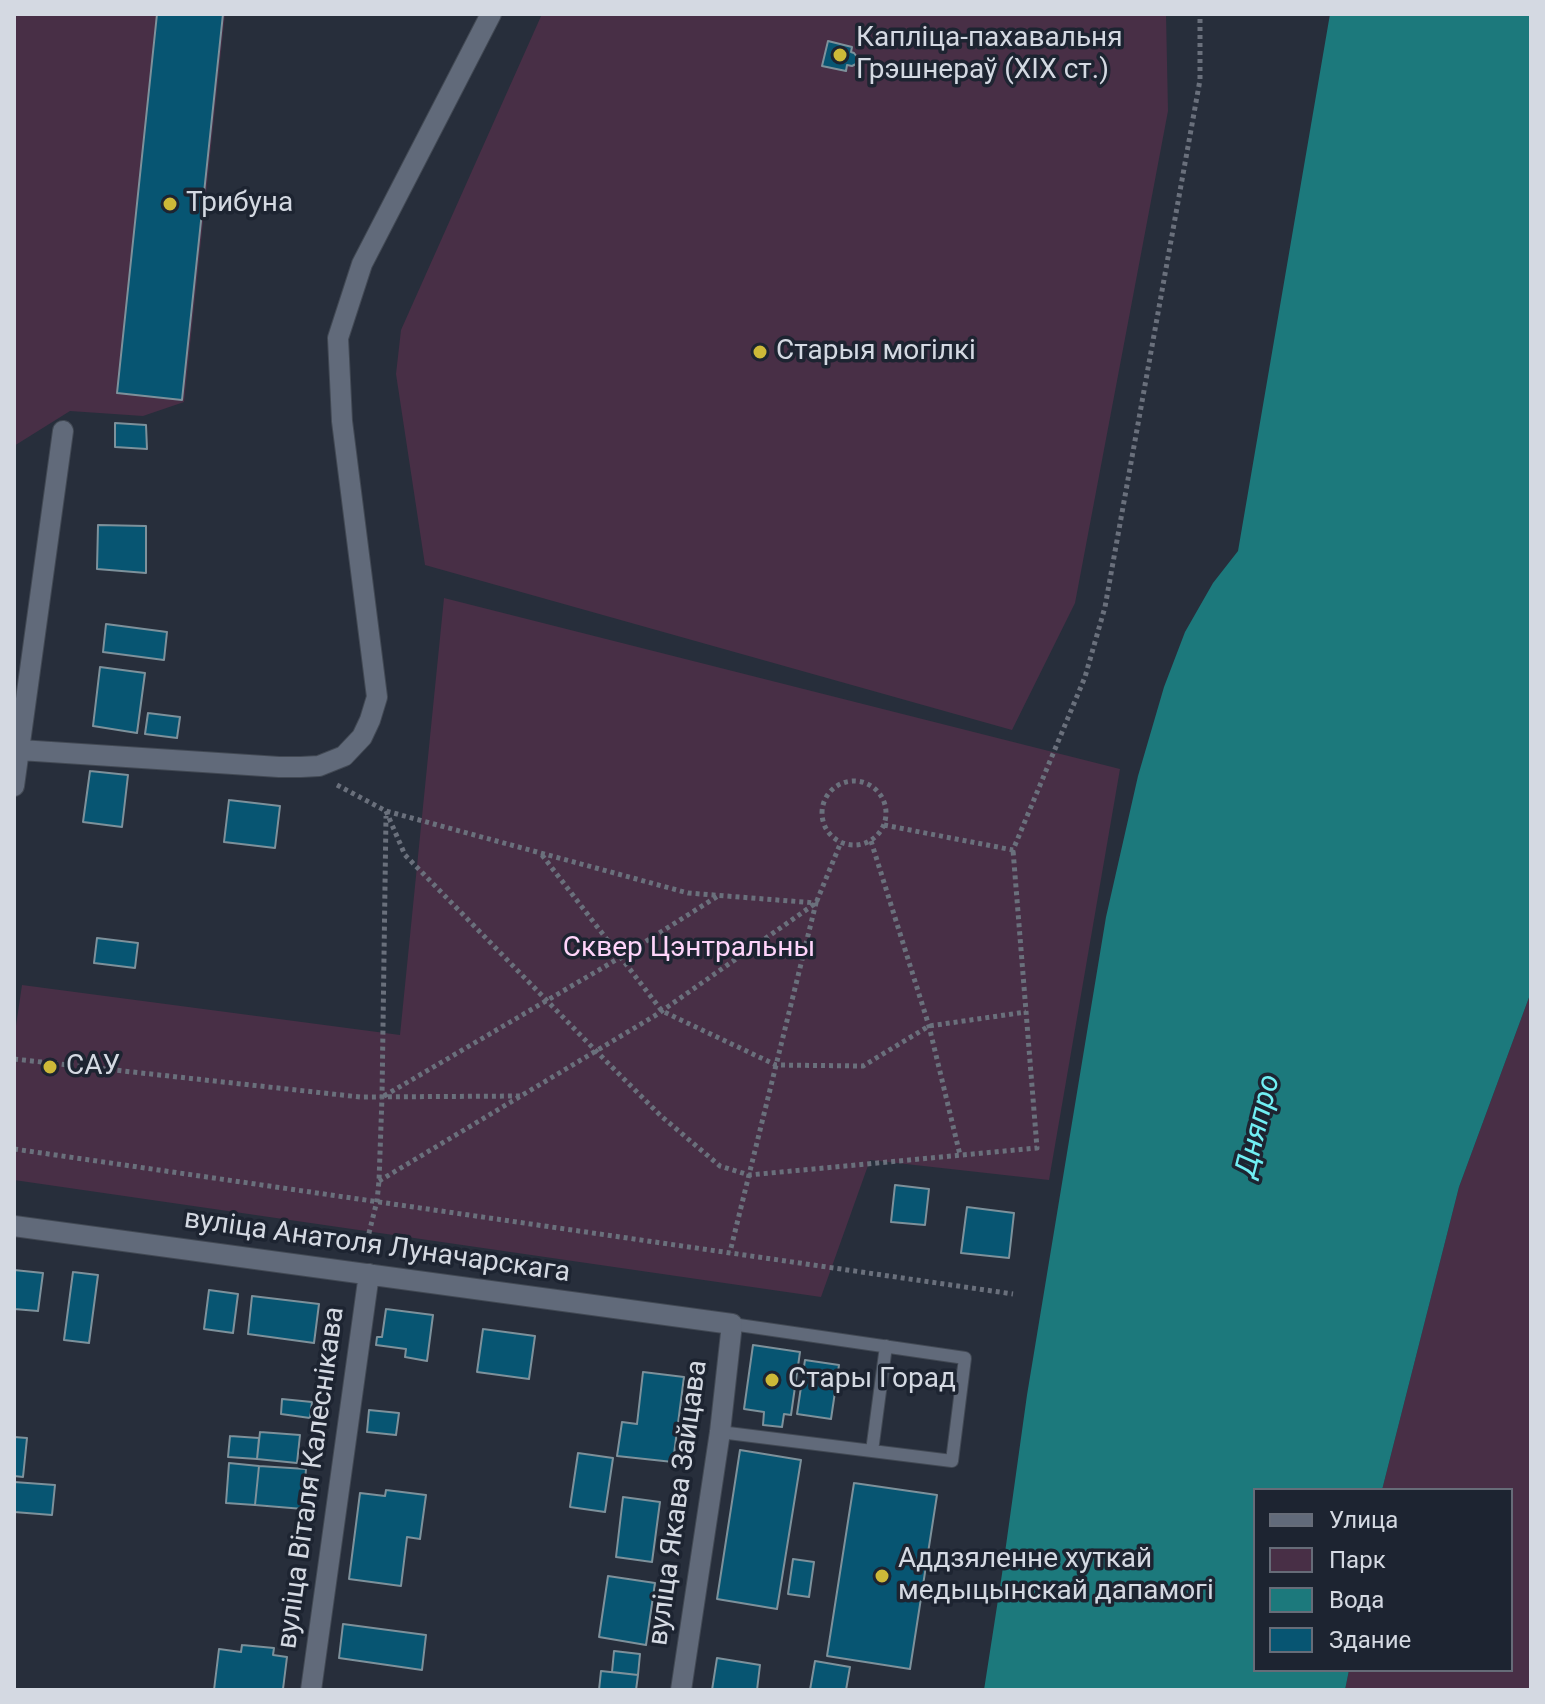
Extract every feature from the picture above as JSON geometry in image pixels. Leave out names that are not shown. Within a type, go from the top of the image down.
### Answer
[{"type":"street","points":[[20,750],[301,767],[319,766],[344,756],[362,737],[377,697],[342,421],[338,338],[362,264],[491,14]]},
{"type":"street","points":[[14,786],[63,431]]},
{"type":"street","name":"вуліца Анатоля Луначарскага","points":[[14,1226],[732,1324]]},
{"type":"street","name":"вуліца Віталя Калеснікава","points":[[311,1690],[364,1273]]},
{"type":"street","name":"вуліца Якава Зайцава","points":[[681,1690],[720,1432],[732,1324]]},
{"type":"lane","points":[[720,1432],[952,1461],[965,1358],[732,1324]]},
{"type":"lane","points":[[872,1451],[886,1346]]},
{"type":"path","points":[[386,811],[405,855],[661,1116],[720,1166],[749,1175],[1037,1148],[1013,850],[1085,677],[1105,607],[1200,80],[1200,14]]},
{"type":"path","points":[[301,767],[386,811],[688,893],[816,903]]},
{"type":"path","points":[[843,783],[864,783],[881,795],[886,815],[884,825],[871,841],[851,845],[841,842],[825,828],[823,806],[827,796],[843,783]]},
{"type":"path","points":[[364,1273],[379,1181],[386,811]]},
{"type":"path","points":[[884,825],[1013,850]]},
{"type":"path","points":[[871,841],[929,1026],[960,1155]]},
{"type":"path","points":[[730,1252],[816,903],[841,842]]},
{"type":"path","points":[[542,854],[662,1011],[776,1065],[863,1066],[929,1026],[1026,1012]]},
{"type":"path","points":[[382,1097],[621,957],[719,895]]},
{"type":"path","points":[[379,1181],[662,1011],[816,903]]},
{"type":"path","points":[[14,1059],[360,1097],[523,1096]]},
{"type":"path","points":[[14,1149],[1013,1294]]},
{"type":"green space","points":[[14,14],[225,14],[184,402],[143,416],[70,411],[14,446]]},
{"type":"green space","name":"Старыя могілкі","points":[[542,14],[1166,14],[1168,111],[1075,603],[1012,730],[425,565],[396,374],[401,330]]},
{"type":"green space","name":"Сквер Цэнтральны","points":[[444,598],[1120,769],[1049,1180],[870,1160],[821,1297],[14,1180],[14,1039],[22,985],[400,1035]]},
{"type":"green space","points":[[1531,992],[1531,1690],[1345,1690],[1349,1672],[1513,1672],[1513,1488],[1383,1488],[1459,1187]]},
{"type":"water","name":"Дняпро","points":[[1330,14],[1531,14],[1531,992],[1459,1187],[1383,1488],[1253,1488],[1253,1672],[1349,1672],[1345,1690],[984,1690],[1027,1395],[1106,917],[1138,776],[1164,687],[1185,632],[1213,583],[1238,551]]},
{"type":"building","name":"Трибуна","points":[[157,14],[223,14],[182,400],[117,393]]},
{"type":"building","name":"Капліца-пахавальня Грэшнераў (XIX ст.)","points":[[828,41],[852,47],[851,52],[857,57],[856,64],[847,65],[846,71],[822,66]]},
{"type":"building","points":[[115,423],[146,425],[147,449],[115,447]]},
{"type":"building","points":[[98,525],[146,526],[146,573],[97,569]]},
{"type":"building","points":[[106,624],[167,632],[164,660],[103,652]]},
{"type":"building","points":[[100,667],[145,673],[137,733],[93,726]]},
{"type":"building","points":[[148,713],[180,717],[177,738],[145,734]]},
{"type":"building","points":[[90,771],[128,775],[122,827],[83,822]]},
{"type":"building","points":[[229,800],[280,806],[275,848],[224,842]]},
{"type":"building","points":[[97,938],[138,943],[135,968],[94,963]]},
{"type":"building","points":[[895,1185],[929,1189],[925,1225],[891,1222]]},
{"type":"building","points":[[967,1207],[1014,1213],[1009,1258],[961,1253]]},
{"type":"building","points":[[14,1270],[43,1273],[38,1311],[14,1309]]},
{"type":"building","points":[[73,1272],[98,1275],[89,1343],[64,1340]]},
{"type":"building","points":[[209,1290],[238,1294],[233,1333],[204,1329]]},
{"type":"building","points":[[252,1296],[319,1304],[314,1343],[248,1334]]},
{"type":"building","points":[[386,1309],[433,1315],[427,1361],[405,1357],[406,1349],[376,1345],[377,1337],[382,1337]]},
{"type":"building","points":[[483,1329],[535,1336],[529,1379],[477,1372]]},
{"type":"building","name":"Стары Горад","points":[[753,1345],[800,1352],[791,1415],[784,1414],[782,1427],[763,1425],[764,1412],[744,1409]]},
{"type":"building","points":[[805,1360],[839,1365],[831,1419],[797,1414]]},
{"type":"building","points":[[643,1372],[684,1377],[673,1462],[617,1456],[622,1422],[637,1424]]},
{"type":"building","points":[[282,1399],[312,1402],[310,1418],[281,1414]]},
{"type":"building","points":[[369,1410],[399,1413],[396,1435],[367,1432]]},
{"type":"building","points":[[260,1432],[300,1435],[297,1463],[257,1459]]},
{"type":"building","points":[[230,1436],[259,1438],[257,1459],[228,1457]]},
{"type":"building","points":[[14,1437],[27,1438],[23,1477],[14,1476]]},
{"type":"building","points":[[740,1450],[801,1460],[777,1609],[717,1599]]},
{"type":"building","points":[[578,1453],[613,1458],[605,1512],[570,1507]]},
{"type":"building","points":[[229,1463],[259,1466],[255,1505],[226,1503]]},
{"type":"building","points":[[259,1466],[306,1469],[303,1509],[255,1505]]},
{"type":"building","points":[[14,1482],[55,1485],[52,1515],[14,1512]]},
{"type":"building","name":"Аддзяленне хуткай медыцынскай дапамогі","points":[[854,1483],[937,1495],[910,1669],[827,1656]]},
{"type":"building","points":[[386,1490],[426,1495],[420,1539],[407,1537],[401,1586],[349,1579],[360,1493],[385,1496]]},
{"type":"building","points":[[623,1497],[660,1502],[652,1562],[616,1557]]},
{"type":"building","points":[[793,1559],[814,1562],[809,1597],[788,1594]]},
{"type":"building","points":[[608,1576],[655,1583],[646,1645],[599,1637]]},
{"type":"building","points":[[343,1624],[426,1635],[422,1670],[339,1658]]},
{"type":"building","points":[[242,1645],[274,1648],[273,1655],[287,1657],[283,1689],[290,1690],[214,1690],[219,1649],[241,1652]]},
{"type":"building","points":[[614,1651],[640,1654],[638,1675],[612,1672]]},
{"type":"building","points":[[717,1658],[760,1665],[757,1690],[712,1690]]},
{"type":"building","points":[[815,1661],[850,1667],[846,1690],[810,1690]]},
{"type":"building","points":[[601,1671],[638,1675],[636,1690],[599,1690]]},
{"type":"place","name":"Капліца-пахавальня Грэшнераў (XIX ст.)","points":[[840,55]]},
{"type":"place","name":"Трибуна","points":[[170,204]]},
{"type":"place","name":"Старыя могілкі","points":[[760,352]]},
{"type":"place","name":"САУ","points":[[50,1067]]},
{"type":"place","name":"Стары Горад","points":[[772,1380]]},
{"type":"place","name":"Аддзяленне хуткай медыцынскай дапамогі","points":[[882,1576]]}]
